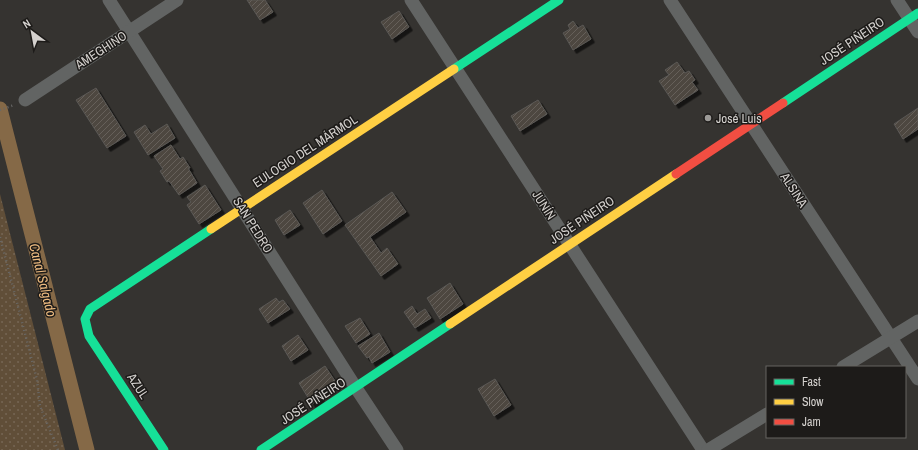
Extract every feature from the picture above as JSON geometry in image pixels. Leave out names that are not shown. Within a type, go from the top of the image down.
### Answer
[{"type":"street","name":"SAN PEDRO","points":[[109,0],[397,450]]},
{"type":"street","name":"AMEGHINO","points":[[19,103],[177,0]]},
{"type":"street","name":"JUNÍN","points":[[411,0],[703,450]]},
{"type":"street","name":"EULOGIO DEL MÁRMOL","points":[[89,336],[85,318],[90,309],[559,0]]},
{"type":"street","name":"ALSINA","points":[[670,0],[918,379]]},
{"type":"street","points":[[897,0],[914,16],[918,32]]},
{"type":"street","name":"JOSÉ PIÑEIRO","points":[[261,450],[914,16]]},
{"type":"street","points":[[845,366],[918,321]]},
{"type":"street","name":"AZUL","points":[[89,336],[164,450]]},
{"type":"street","points":[[708,450],[766,415]]},
{"type":"path","points":[[0,110],[19,103]]},
{"type":"path","points":[[0,238],[37,380],[40,406],[58,450]]},
{"type":"shaded area","points":[[0,194],[65,450],[0,450]]},
{"type":"building","points":[[247,0],[265,0],[273,12],[260,20]]},
{"type":"building","points":[[399,11],[409,27],[392,39],[381,22]]},
{"type":"building","points":[[573,21],[578,28],[583,25],[591,39],[573,50],[563,33],[570,29],[568,25]]},
{"type":"building","points":[[677,62],[685,73],[689,71],[695,80],[692,82],[698,90],[675,105],[659,81],[669,75],[665,70]]},
{"type":"building","points":[[96,88],[126,136],[107,148],[76,100]]},
{"type":"building","points":[[538,100],[547,114],[520,131],[511,116]]},
{"type":"building","points":[[918,108],[918,129],[903,139],[894,124]]},
{"type":"building","points":[[167,124],[175,138],[148,155],[134,132],[145,125],[151,134]]},
{"type":"building","points":[[171,145],[180,159],[183,157],[197,183],[179,195],[169,181],[167,182],[160,171],[163,169],[154,156]]},
{"type":"building","points":[[205,185],[221,210],[199,224],[187,205],[191,202],[187,197]]},
{"type":"building","points":[[322,190],[342,221],[323,234],[303,203]]},
{"type":"building","points":[[392,192],[406,212],[370,237],[381,253],[387,248],[398,264],[381,276],[345,225]]},
{"type":"building","points":[[290,210],[300,225],[284,235],[275,220]]},
{"type":"building","points":[[450,283],[463,304],[440,319],[427,298]]},
{"type":"building","points":[[276,298],[279,302],[283,300],[290,309],[268,323],[259,309]]},
{"type":"building","points":[[412,306],[417,314],[425,309],[431,318],[415,328],[404,312]]},
{"type":"building","points":[[360,318],[370,334],[356,343],[345,326]]},
{"type":"building","points":[[379,333],[390,352],[372,363],[369,357],[367,358],[358,346]]},
{"type":"building","points":[[298,335],[308,350],[291,361],[282,346]]},
{"type":"building","points":[[325,366],[335,381],[317,392],[321,398],[312,404],[299,383]]},
{"type":"building","points":[[495,379],[511,405],[494,416],[478,389]]},
{"type":"waterway","name":"Canal Salgado","points":[[0,109],[87,450]]},
{"type":"traffic: fast","points":[[454,69],[559,0]]},
{"type":"traffic: fast","points":[[783,103],[918,13]]},
{"type":"traffic: fast","points":[[164,450],[89,336],[85,319],[90,309],[211,229]]},
{"type":"traffic: fast","points":[[261,450],[450,324]]},
{"type":"traffic: slow","points":[[211,229],[454,69]]},
{"type":"traffic: slow","points":[[450,324],[676,174]]},
{"type":"traffic: jam","points":[[676,174],[783,103]]},
{"type":"place","name":"José Luis","points":[[708,118]]}]
